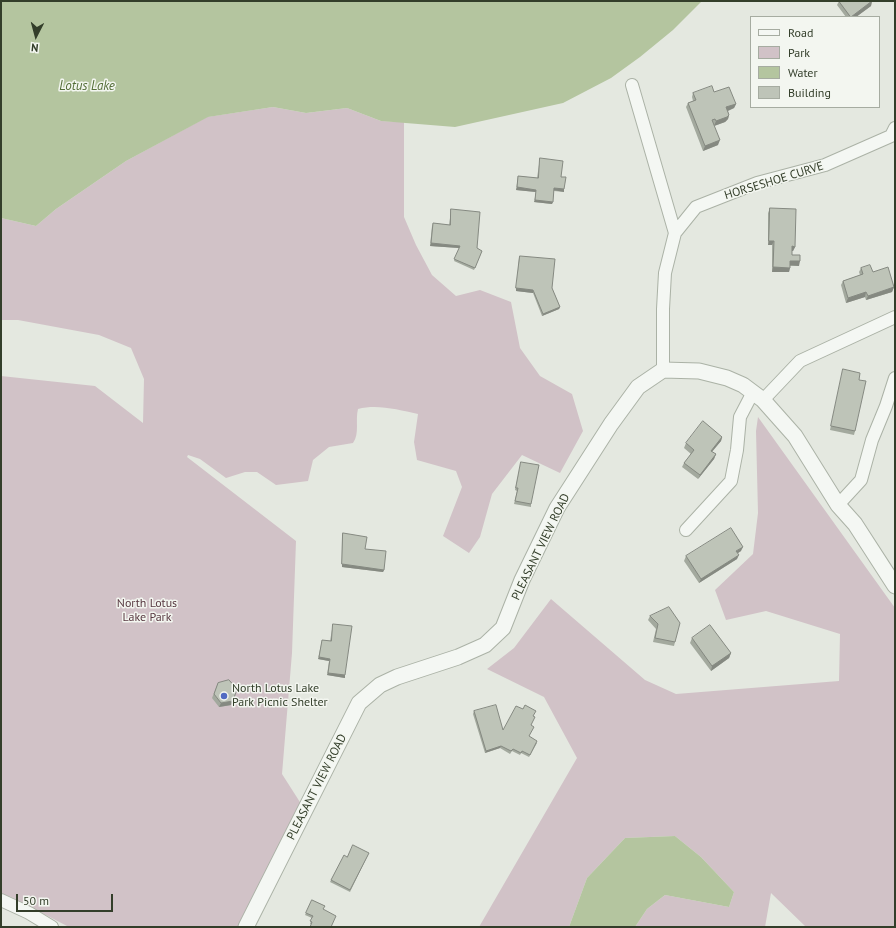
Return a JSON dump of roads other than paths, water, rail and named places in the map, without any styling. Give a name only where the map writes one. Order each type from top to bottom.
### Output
[{"type":"street","points":[[632,85],[675,233]]},
{"type":"street","name":"HORSESHOE CURVE","points":[[663,370],[662,309],[665,272],[675,233],[696,206],[757,183],[825,165],[891,136],[895,128]]},
{"type":"street","points":[[686,530],[731,482],[737,450],[740,417],[758,396],[800,361],[895,317]]},
{"type":"street","points":[[663,370],[699,371],[727,378],[742,385],[758,396],[795,436],[838,505],[855,524],[895,586]]},
{"type":"street","name":"PLEASANT VIEW ROAD","points":[[246,927],[360,703],[380,684],[458,657],[485,645],[503,628],[522,580],[557,508],[610,424],[638,387],[663,370]]},
{"type":"street","points":[[838,505],[861,480],[872,440],[886,406],[895,378]]},
{"type":"street","points":[[1,900],[30,913],[52,927]]},
{"type":"water","name":"Lotus Lake","points":[[1,1],[702,1],[673,30],[640,57],[611,78],[563,103],[455,127],[381,121],[347,108],[306,113],[273,107],[208,117],[126,161],[56,209],[36,226],[1,218]]},
{"type":"water","points":[[675,836],[701,857],[734,892],[729,907],[665,895],[647,909],[635,927],[569,927],[587,878],[625,838]]},
{"type":"place","name":"North Lotus Lake Park Picnic Shelter","points":[[224,696]]},
{"type":"park label","name":"North Lotus Lake Park","points":[[147,611]]}]
